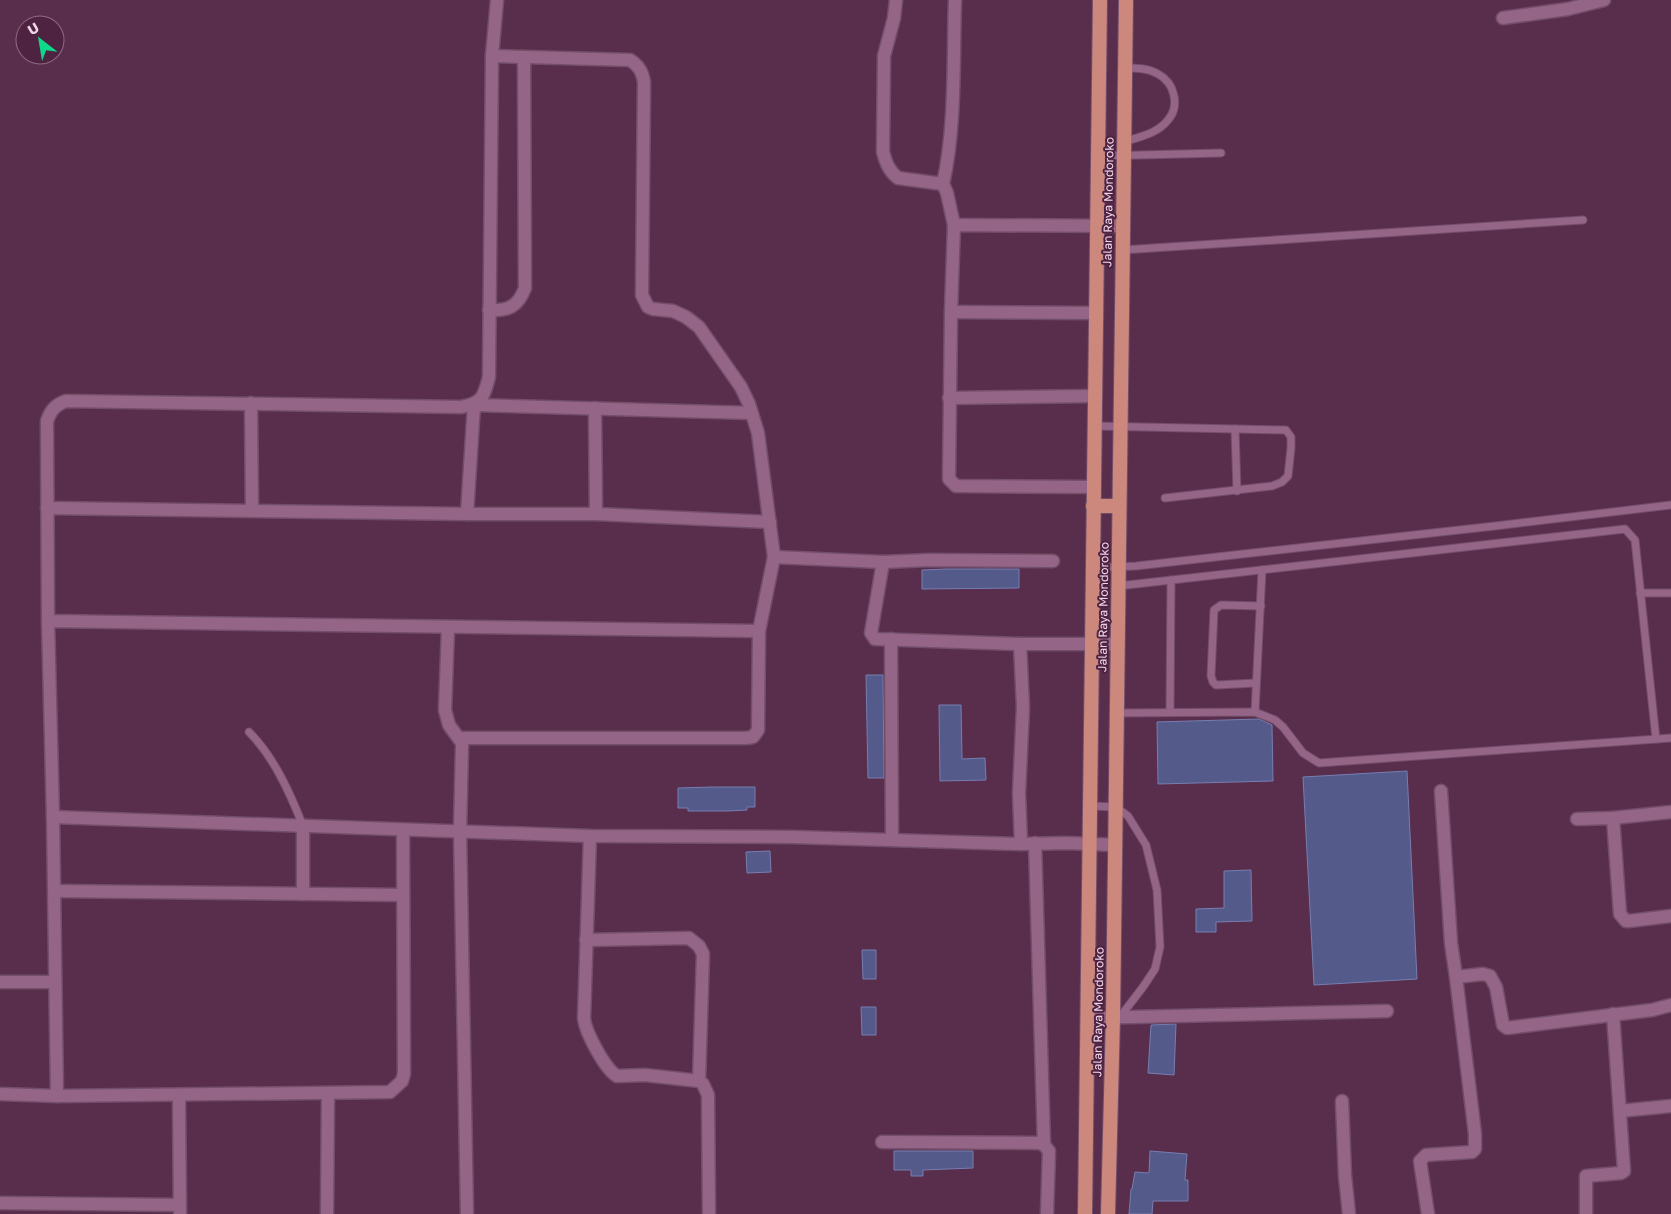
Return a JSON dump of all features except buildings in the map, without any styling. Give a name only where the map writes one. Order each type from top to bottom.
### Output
[{"type":"highway","name":"Jalan Raya Mondoroko","points":[[1084,1214],[1100,0]]},
{"type":"highway","name":"Jalan Raya Mondoroko","points":[[1108,1214],[1117,1017],[1116,713],[1126,0]]},
{"type":"highway","points":[[1093,506],[1119,506]]},
{"type":"street","points":[[467,514],[474,405],[484,395],[489,377],[492,56],[498,0]]},
{"type":"street","points":[[896,0],[894,18],[884,56],[883,152],[890,170],[898,178],[943,184]]},
{"type":"street","points":[[955,0],[951,122],[948,162],[943,184],[947,193],[954,225],[950,312],[949,479],[956,486],[1093,487]]},
{"type":"street","points":[[1503,18],[1567,4],[1604,0]]},
{"type":"street","points":[[458,738],[753,737],[758,730],[759,631],[774,557],[758,434],[741,387],[699,328],[686,316],[673,311],[648,307],[642,295],[644,82],[643,74],[638,65],[630,60],[492,56]]},
{"type":"street","points":[[489,310],[504,311],[511,307],[522,296],[525,288],[524,58]]},
{"type":"street","points":[[954,225],[1122,226]]},
{"type":"street","points":[[950,312],[1096,313]]},
{"type":"street","points":[[949,398],[1095,396]]},
{"type":"street","points":[[57,1096],[54,817],[48,621],[47,421],[51,410],[57,404],[66,401],[461,407],[474,405],[751,413]]},
{"type":"street","points":[[251,404],[252,510]]},
{"type":"street","points":[[596,408],[596,514]]},
{"type":"street","points":[[48,508],[596,514],[770,522]]},
{"type":"street","points":[[774,557],[883,562],[929,560],[1053,561]]},
{"type":"street","points":[[883,562],[871,633],[875,639],[1020,644],[1117,644]]},
{"type":"street","points":[[48,621],[759,631]]},
{"type":"street","points":[[448,628],[445,710],[449,725],[462,746],[460,832],[467,1214]]},
{"type":"street","points":[[891,639],[892,840]]},
{"type":"street","points":[[1020,644],[1023,707],[1020,793],[1021,844]]},
{"type":"street","points":[[1428,1214],[1420,1161],[1422,1158],[1426,1155],[1472,1152],[1475,1149],[1475,1134],[1451,943],[1440,791]]},
{"type":"street","points":[[1577,819],[1613,818],[1671,812]]},
{"type":"street","points":[[54,817],[590,836],[793,837],[1021,844],[1067,842],[1115,846]]},
{"type":"street","points":[[1613,818],[1620,914],[1626,921],[1671,916]]},
{"type":"street","points":[[303,826],[303,894]]},
{"type":"street","points":[[0,1094],[57,1096],[390,1092],[402,1081],[404,1074],[403,830]]},
{"type":"street","points":[[590,836],[584,1019],[586,1028],[610,1070],[617,1076],[645,1075],[698,1080],[703,1084],[708,1095],[709,1214]]},
{"type":"street","points":[[1035,843],[1044,1145]]},
{"type":"street","points":[[54,891],[403,895]]},
{"type":"street","points":[[586,940],[689,938],[699,946],[703,954],[698,1080]]},
{"type":"street","points":[[1456,977],[1483,974],[1490,976],[1496,987],[1503,1025],[1507,1028],[1652,1010],[1671,1005]]},
{"type":"street","points":[[0,982],[55,982]]},
{"type":"street","points":[[1088,1018],[1387,1011]]},
{"type":"street","points":[[1586,1214],[1586,1176],[1621,1173],[1624,1171],[1613,1014]]},
{"type":"street","points":[[327,1214],[328,1093]]},
{"type":"street","points":[[0,1204],[180,1209],[179,1095]]},
{"type":"street","points":[[1342,1101],[1345,1176],[1349,1214]]},
{"type":"street","points":[[1620,1111],[1671,1106]]},
{"type":"street","points":[[882,1142],[1040,1143],[1049,1151],[1047,1214]]},
{"type":"lane","points":[[1099,156],[1123,148],[1154,132],[1168,120],[1174,107],[1175,95],[1167,80],[1158,73],[1143,68],[1124,68]]},
{"type":"lane","points":[[1123,148],[1221,153]]},
{"type":"lane","points":[[1122,250],[1583,220]]},
{"type":"lane","points":[[1094,426],[1286,430],[1291,437],[1288,476],[1282,482],[1272,486],[1165,498]]},
{"type":"lane","points":[[1235,429],[1237,490]]},
{"type":"lane","points":[[1093,568],[1118,567],[1485,528],[1671,505]]},
{"type":"lane","points":[[1118,586],[1625,530],[1635,540],[1656,739]]},
{"type":"lane","points":[[1255,712],[1262,570]]},
{"type":"lane","points":[[1170,712],[1171,580]]},
{"type":"lane","points":[[1640,593],[1671,593]]},
{"type":"lane","points":[[1256,683],[1216,685],[1212,682],[1214,610],[1221,605],[1261,606]]},
{"type":"lane","points":[[1116,713],[1255,712],[1275,720],[1283,727],[1303,753],[1318,763],[1671,738]]},
{"type":"lane","points":[[249,732],[261,744],[274,766],[303,826]]},
{"type":"lane","points":[[1090,806],[1116,807],[1128,816],[1146,845],[1157,890],[1160,947],[1154,969],[1144,988],[1117,1017]]}]
